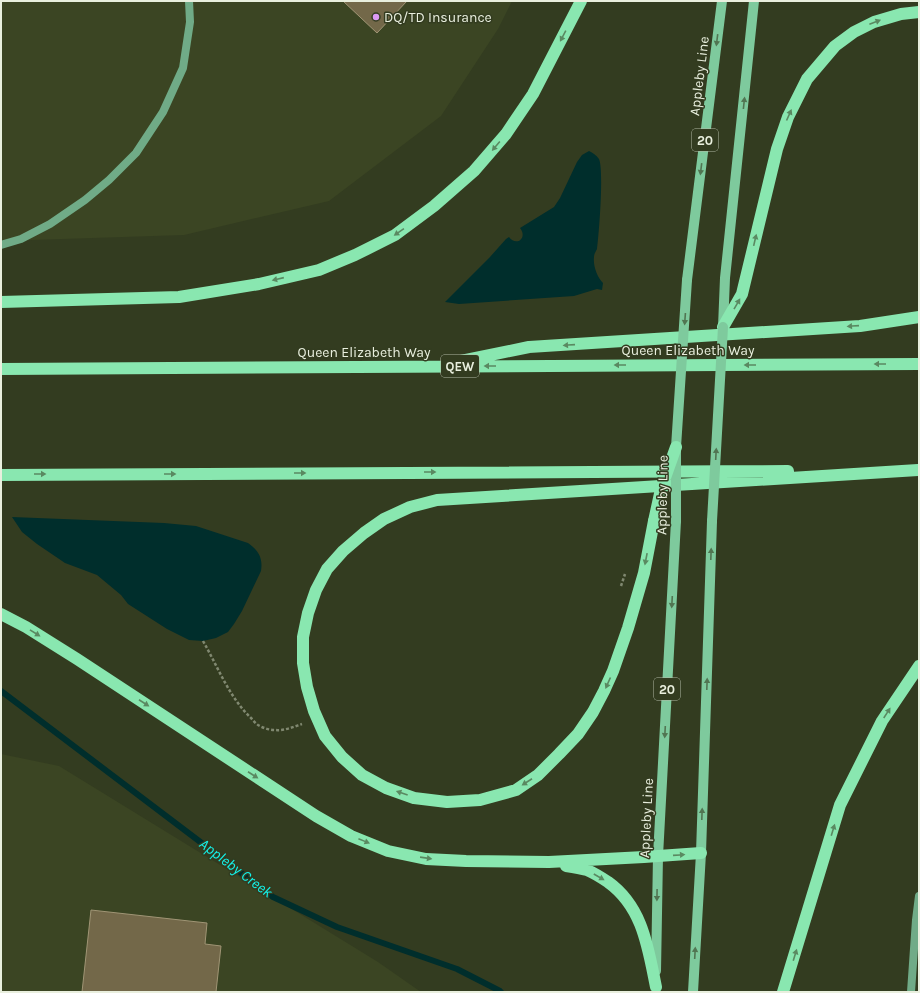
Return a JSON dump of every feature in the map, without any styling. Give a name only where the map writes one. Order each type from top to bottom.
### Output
[{"type":"highway","points":[[1,302],[179,296],[258,284],[319,270],[355,255],[395,235],[434,206],[474,171],[506,134],[533,94],[581,1]]},
{"type":"highway","points":[[723,327],[742,294],[777,149],[788,117],[807,79],[835,46],[854,32],[874,22],[901,14],[919,12]]},
{"type":"highway","points":[[434,366],[529,347],[860,326],[919,317]]},
{"type":"highway","name":"Queen Elizabeth Way","points":[[1,369],[919,364]]},
{"type":"highway","points":[[676,447],[661,489],[644,573],[628,628],[613,671],[593,712],[578,734],[538,775],[516,790],[480,800],[447,802],[414,798],[386,788],[362,775],[342,757],[325,736],[314,711],[306,687],[303,663],[303,636],[308,613],[316,590],[327,569],[358,537],[384,519],[410,507],[437,500],[918,470]]},
{"type":"highway","points":[[1,474],[918,470]]},
{"type":"highway","points":[[1,614],[26,627],[77,659],[309,811],[352,836],[388,851],[426,859],[549,862],[701,853]]},
{"type":"highway","points":[[783,992],[840,805],[882,721],[919,666]]},
{"type":"highway","points":[[549,862],[588,870],[615,887],[628,900],[638,918],[647,941],[655,989]]},
{"type":"main road","name":"Appleby Line","points":[[655,989],[658,856],[676,521],[676,447],[687,280],[722,1]]},
{"type":"main road","name":"20","points":[[693,992],[701,853],[712,521],[725,278],[754,1]]},
{"type":"street","points":[[1,245],[21,239],[50,224],[85,200],[109,180],[136,153],[164,112],[183,68],[190,22],[190,1]]},
{"type":"street","points":[[911,992],[919,896]]},
{"type":"path","points":[[203,641],[232,696],[258,725],[267,729],[276,730],[286,729],[318,720]]},
{"type":"shaded area","points":[[1,1],[512,1],[498,29],[441,116],[329,201],[184,235],[1,241]]},
{"type":"shaded area","points":[[1,754],[59,766],[378,962],[421,992],[1,992]]},
{"type":"water","points":[[589,151],[599,159],[600,165],[600,217],[594,264],[599,278],[603,283],[602,290],[597,289],[574,296],[459,304],[445,302],[506,239],[509,237],[515,241],[520,240],[523,235],[520,228],[554,207],[560,198],[577,162],[582,155]]},
{"type":"water","points":[[12,517],[164,523],[196,526],[248,543],[255,549],[261,559],[261,571],[242,611],[228,632],[216,638],[203,641],[189,640],[167,629],[128,604],[121,595],[97,575],[65,563],[37,544],[22,532]]},
{"type":"building","name":"DQ/TD Insurance","points":[[343,1],[407,1],[377,33]]},
{"type":"building","points":[[91,910],[207,923],[205,944],[221,946],[216,992],[82,992]]},
{"type":"waterway","name":"Appleby Creek","points":[[1,691],[273,897],[337,927],[457,969],[501,992]]},
{"type":"place","name":"DQ/TD Insurance","points":[[376,17]]}]
